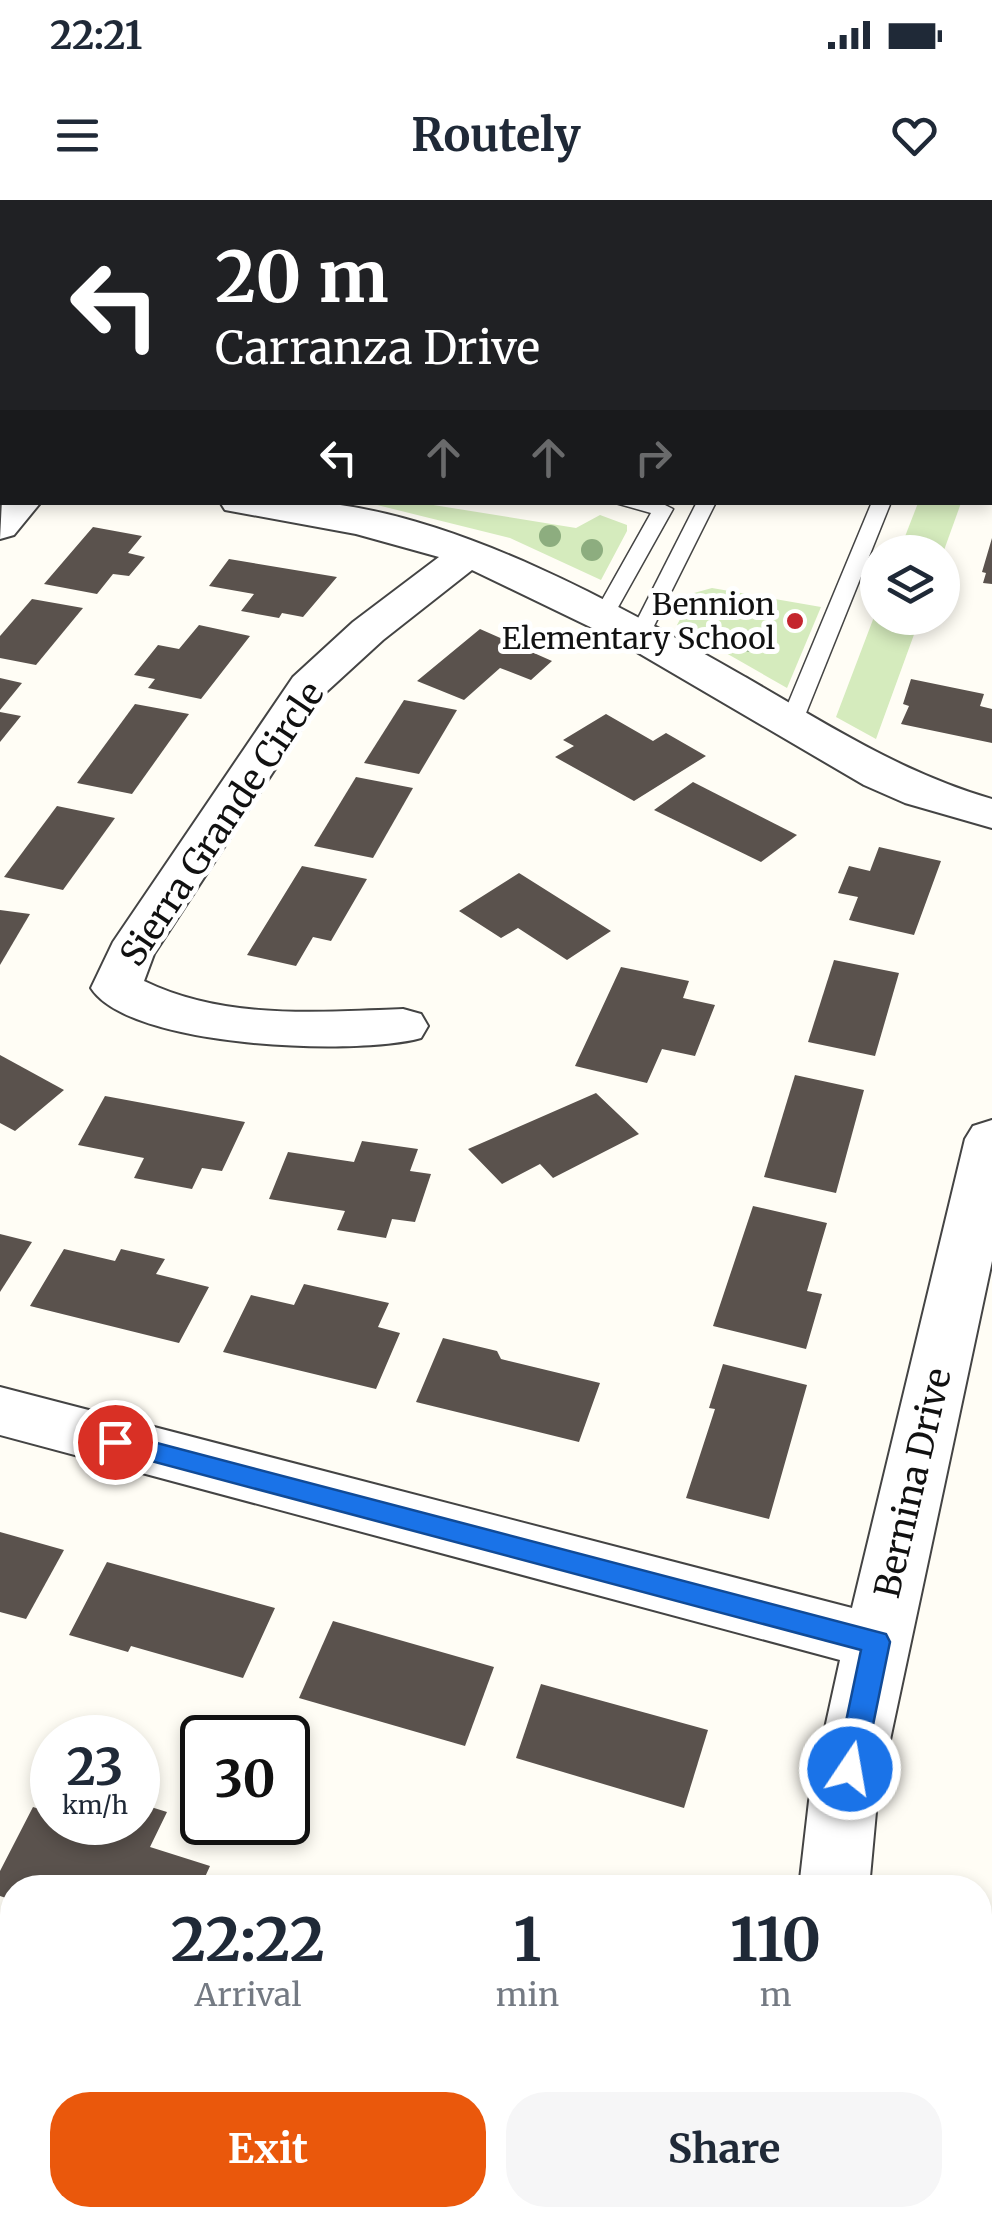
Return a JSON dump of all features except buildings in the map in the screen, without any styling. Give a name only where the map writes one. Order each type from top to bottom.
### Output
[{"type":"street","points":[[0,526],[19,505]]},
{"type":"street","points":[[288,506],[468,554],[620,628],[920,793],[992,814]]},
{"type":"street","name":"Sierra Grande Circle","points":[[403,1026],[285,1030],[150,1008],[116,988],[130,953],[308,686],[368,631],[468,554]]},
{"type":"street","name":"Bernina Drive","points":[[835,1875],[844,1801],[876,1642],[992,1139]]},
{"type":"street","points":[[0,1411],[876,1642]]},
{"type":"lane","points":[[620,628],[664,509],[639,505]]},
{"type":"lane","points":[[620,628],[705,505]]},
{"type":"lane","points":[[792,722],[881,505]]},
{"type":"green space","points":[[377,505],[433,505],[576,528],[600,515],[627,525],[601,580],[510,538]]},
{"type":"green space","points":[[917,505],[960,505],[949,535],[906,535]]},
{"type":"green space","points":[[712,588],[821,607],[787,688],[677,625],[694,593]]},
{"type":"green space","points":[[867,635],[914,635],[876,739],[836,717]]},
{"type":"place","name":"Bennion Elementary School","points":[[795,621]]},
{"type":"route","points":[[115,1442],[876,1642],[850,1769]]}]
